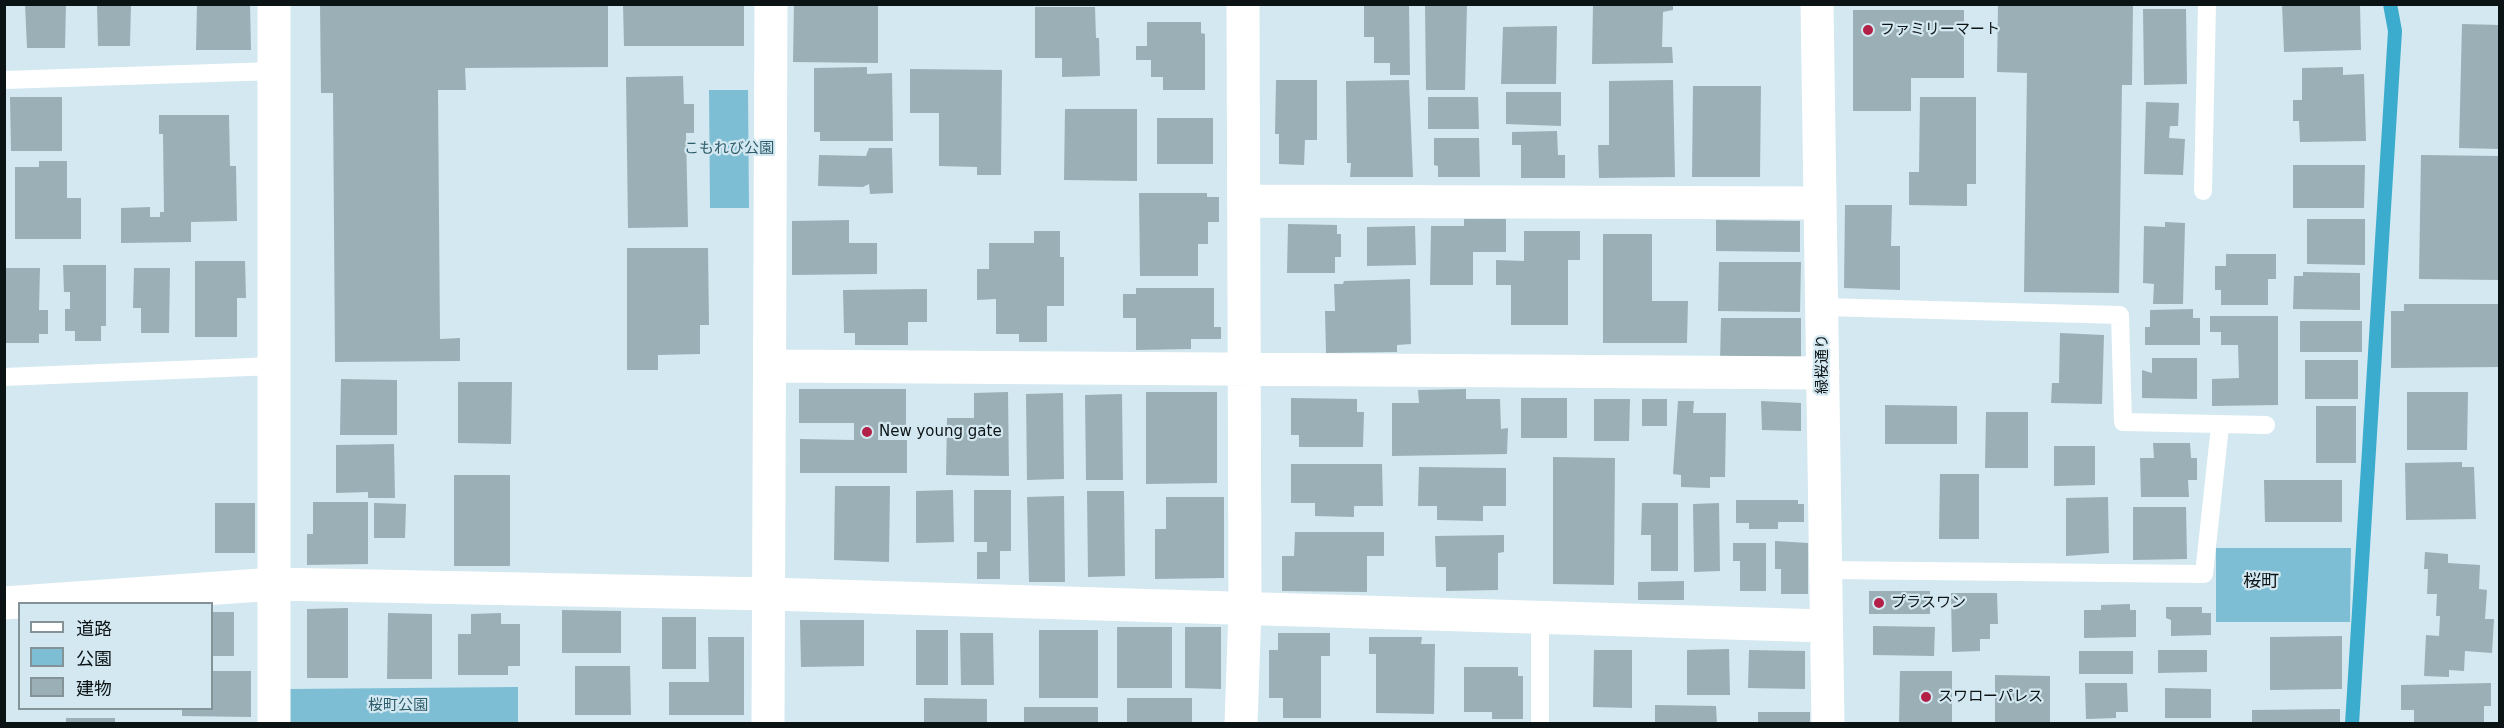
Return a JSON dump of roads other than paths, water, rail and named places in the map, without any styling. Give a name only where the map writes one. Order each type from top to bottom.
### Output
[{"type":"street","points":[[274,4],[274,723]]},
{"type":"street","points":[[768,723],[771,4]]},
{"type":"street","points":[[1241,723],[1245,609],[1243,4]]},
{"type":"street","name":"緑桜通り","points":[[1816,4],[1823,307],[1828,723]]},
{"type":"street","points":[[1244,201],[1819,203]]},
{"type":"street","points":[[771,366],[1243,367],[1823,373]]},
{"type":"street","points":[[18,602],[275,584],[769,594],[1826,626]]},
{"type":"lane","points":[[2203,191],[2207,4]]},
{"type":"lane","points":[[4,80],[274,71]]},
{"type":"lane","points":[[1823,307],[2120,315],[2123,422],[2220,426],[2266,425]]},
{"type":"lane","points":[[4,377],[274,366]]},
{"type":"lane","points":[[1827,570],[2204,574],[2220,426]]},
{"type":"lane","points":[[1540,619],[1540,723]]},
{"type":"waterway","points":[[2352,724],[2395,31],[2390,4]]},
{"type":"place","name":"ファミリーマート","points":[[1868,30]]},
{"type":"place","name":"New young gate","points":[[867,432]]},
{"type":"place","name":"プラスワン","points":[[1879,603]]},
{"type":"place","name":"スワローパレス","points":[[1926,697]]},
{"type":"district","name":"桜町","points":[[2261,582]]},
{"type":"park label","name":"こもれび公園","points":[[729,149]]},
{"type":"park label","name":"桜町公園","points":[[398,706]]}]
